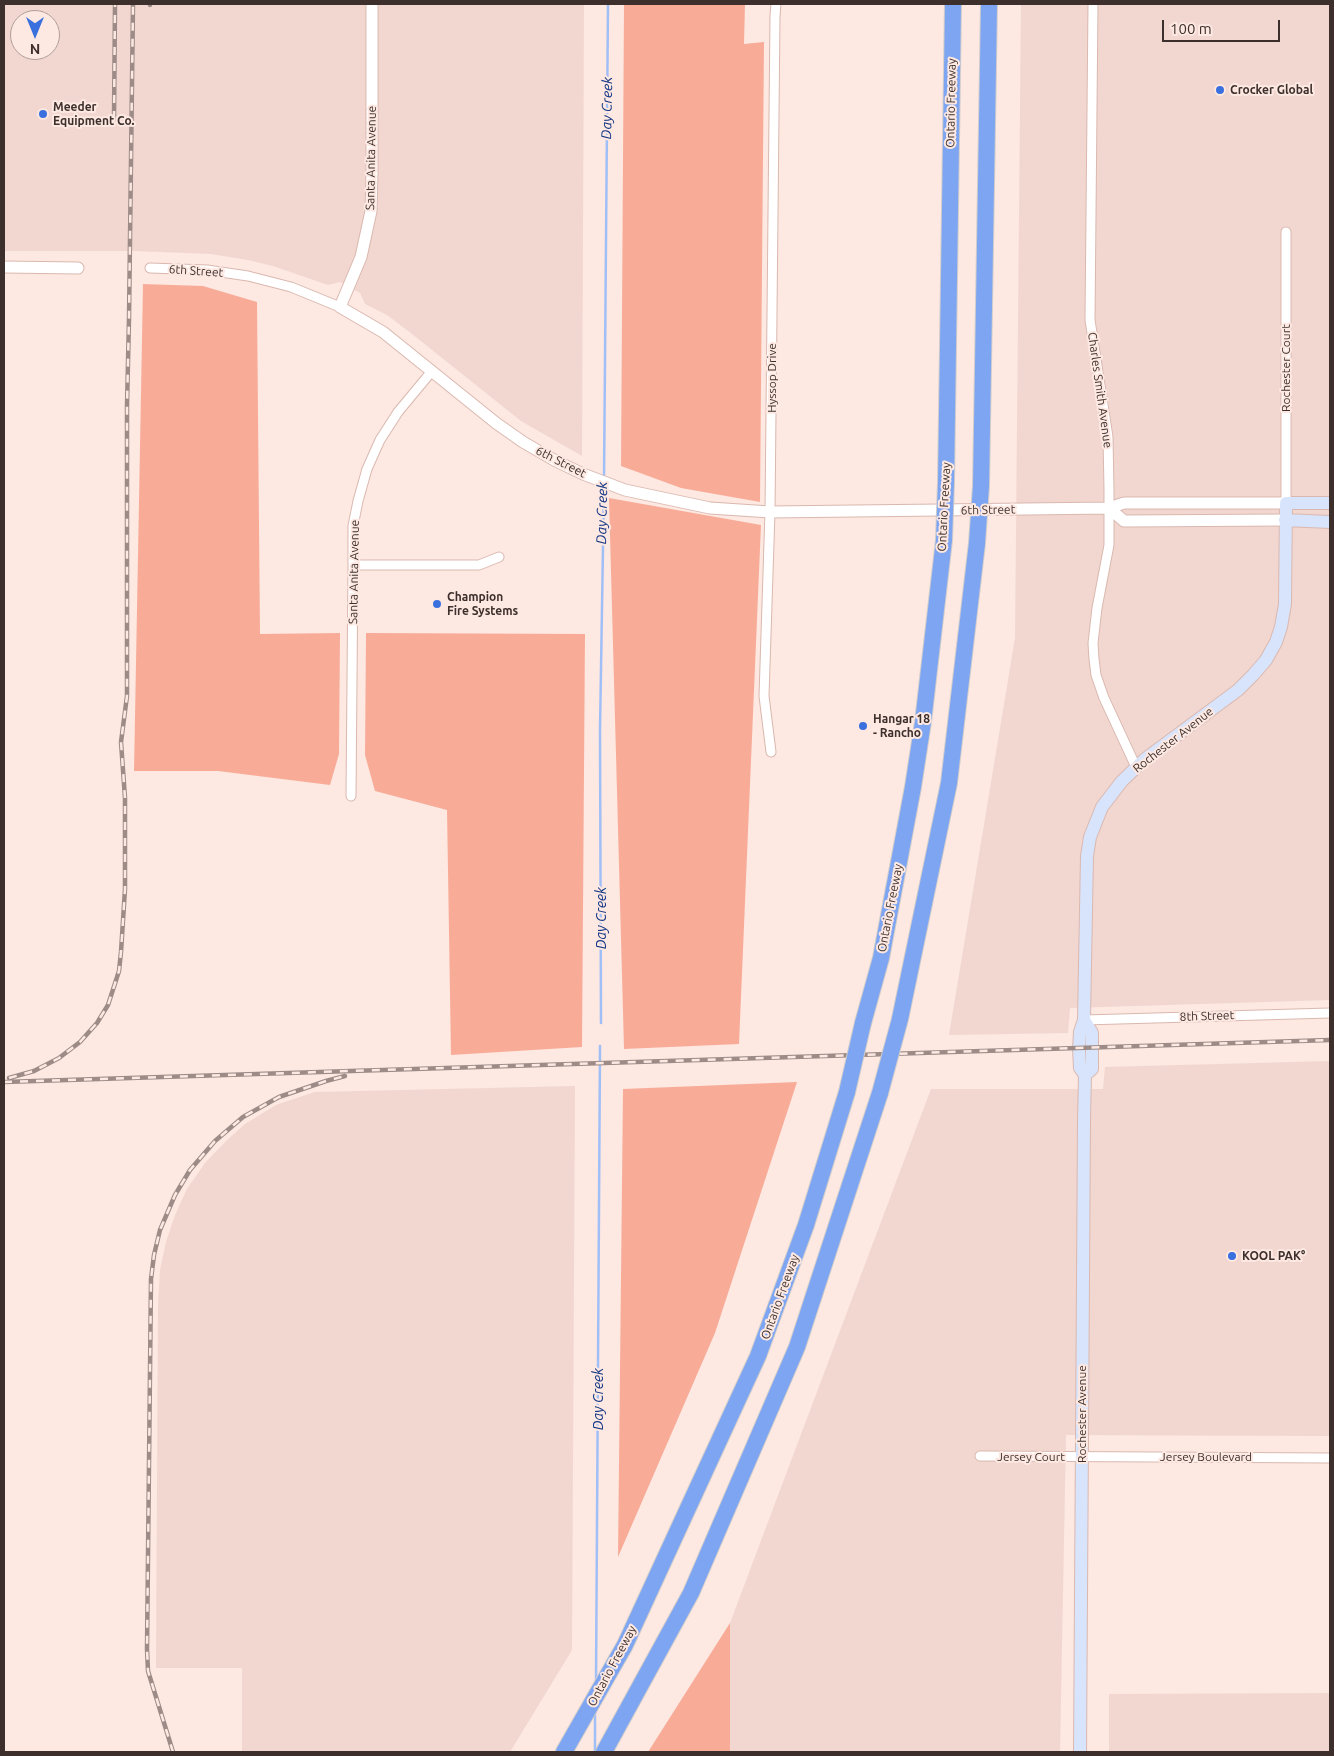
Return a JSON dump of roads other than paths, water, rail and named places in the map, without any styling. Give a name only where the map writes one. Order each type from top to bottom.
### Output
[{"type":"highway","name":"Ontario Freeway","points":[[567,1748],[625,1645],[758,1356],[806,1225],[847,1092],[863,1022],[881,958],[913,787],[923,722],[944,540],[953,4]]},
{"type":"highway","points":[[604,1752],[691,1593],[797,1347],[880,1093],[900,1019],[949,783],[977,544],[981,486],[990,4]]},
{"type":"main road","name":"6th Street","points":[[1286,503],[1330,503]]},
{"type":"main road","name":"Rochester Avenue","points":[[1080,1752],[1085,1076],[1080,1068],[1079,1048],[1080,1032],[1084,1020],[1087,856],[1090,837],[1102,808],[1122,780],[1196,720],[1238,690],[1266,660],[1276,642],[1285,604],[1286,503]]},
{"type":"main road","points":[[1285,520],[1330,522]]},
{"type":"street","name":"Santa Anita Avenue","points":[[340,307],[361,257],[371,211],[372,4]]},
{"type":"street","name":"Hyssop Drive","points":[[771,752],[764,696],[770,512],[776,4]]},
{"type":"street","name":"Charles Smith Avenue","points":[[1093,4],[1090,320],[1108,437],[1109,508],[1109,544],[1096,615],[1093,643],[1096,675],[1104,698],[1136,767]]},
{"type":"street","name":"Rochester Court","points":[[1286,232],[1286,503]]},
{"type":"street","points":[[4,267],[78,268]]},
{"type":"street","name":"6th Street","points":[[150,268],[207,270],[248,276],[291,287],[340,307],[383,332],[496,423],[554,460],[583,474],[625,490],[710,508],[770,512],[1109,508],[1124,503],[1286,503]]},
{"type":"street","name":"Santa Anita Avenue","points":[[351,796],[352,565],[355,516],[367,469],[380,440],[389,424],[432,371]]},
{"type":"street","points":[[1109,508],[1124,521],[1285,520]]},
{"type":"street","points":[[352,565],[479,565],[499,557]]},
{"type":"street","name":"8th Street","points":[[1084,1020],[1330,1013]]},
{"type":"street","name":"Jersey Court","points":[[980,1456],[1082,1457]]},
{"type":"street","name":"Jersey Boulevard","points":[[1082,1457],[1330,1458]]},
{"type":"waterway","name":"Day Creek","points":[[604,479],[608,4]]},
{"type":"waterway","name":"Day Creek","points":[[601,1023],[600,730],[604,485]]},
{"type":"waterway","name":"Day Creek","points":[[596,1683],[600,1046]]},
{"type":"waterway","name":"Day Creek","points":[[595,1711],[595,1752]]},
{"type":"railway","points":[[114,119],[115,4]]},
{"type":"railway","points":[[9,1078],[34,1071],[59,1058],[80,1042],[97,1023],[108,1005],[119,971],[125,889],[125,798],[121,742],[127,696],[127,406],[133,4]]},
{"type":"railway","points":[[4,1082],[1330,1040]]},
{"type":"railway","points":[[173,1752],[148,1671],[147,1649],[151,1279],[160,1230],[175,1195],[190,1170],[215,1141],[243,1117],[279,1097],[345,1076]]},
{"type":"place","name":"Crocker Global","points":[[1220,90]]},
{"type":"place","name":"Meeder Equipment Co.","points":[[43,114]]},
{"type":"place","name":"Champion Fire Systems","points":[[437,604]]},
{"type":"place","name":"Hangar 18 - Rancho","points":[[863,726]]},
{"type":"place","name":"KOOL PAK°","points":[[1232,1256]]}]
